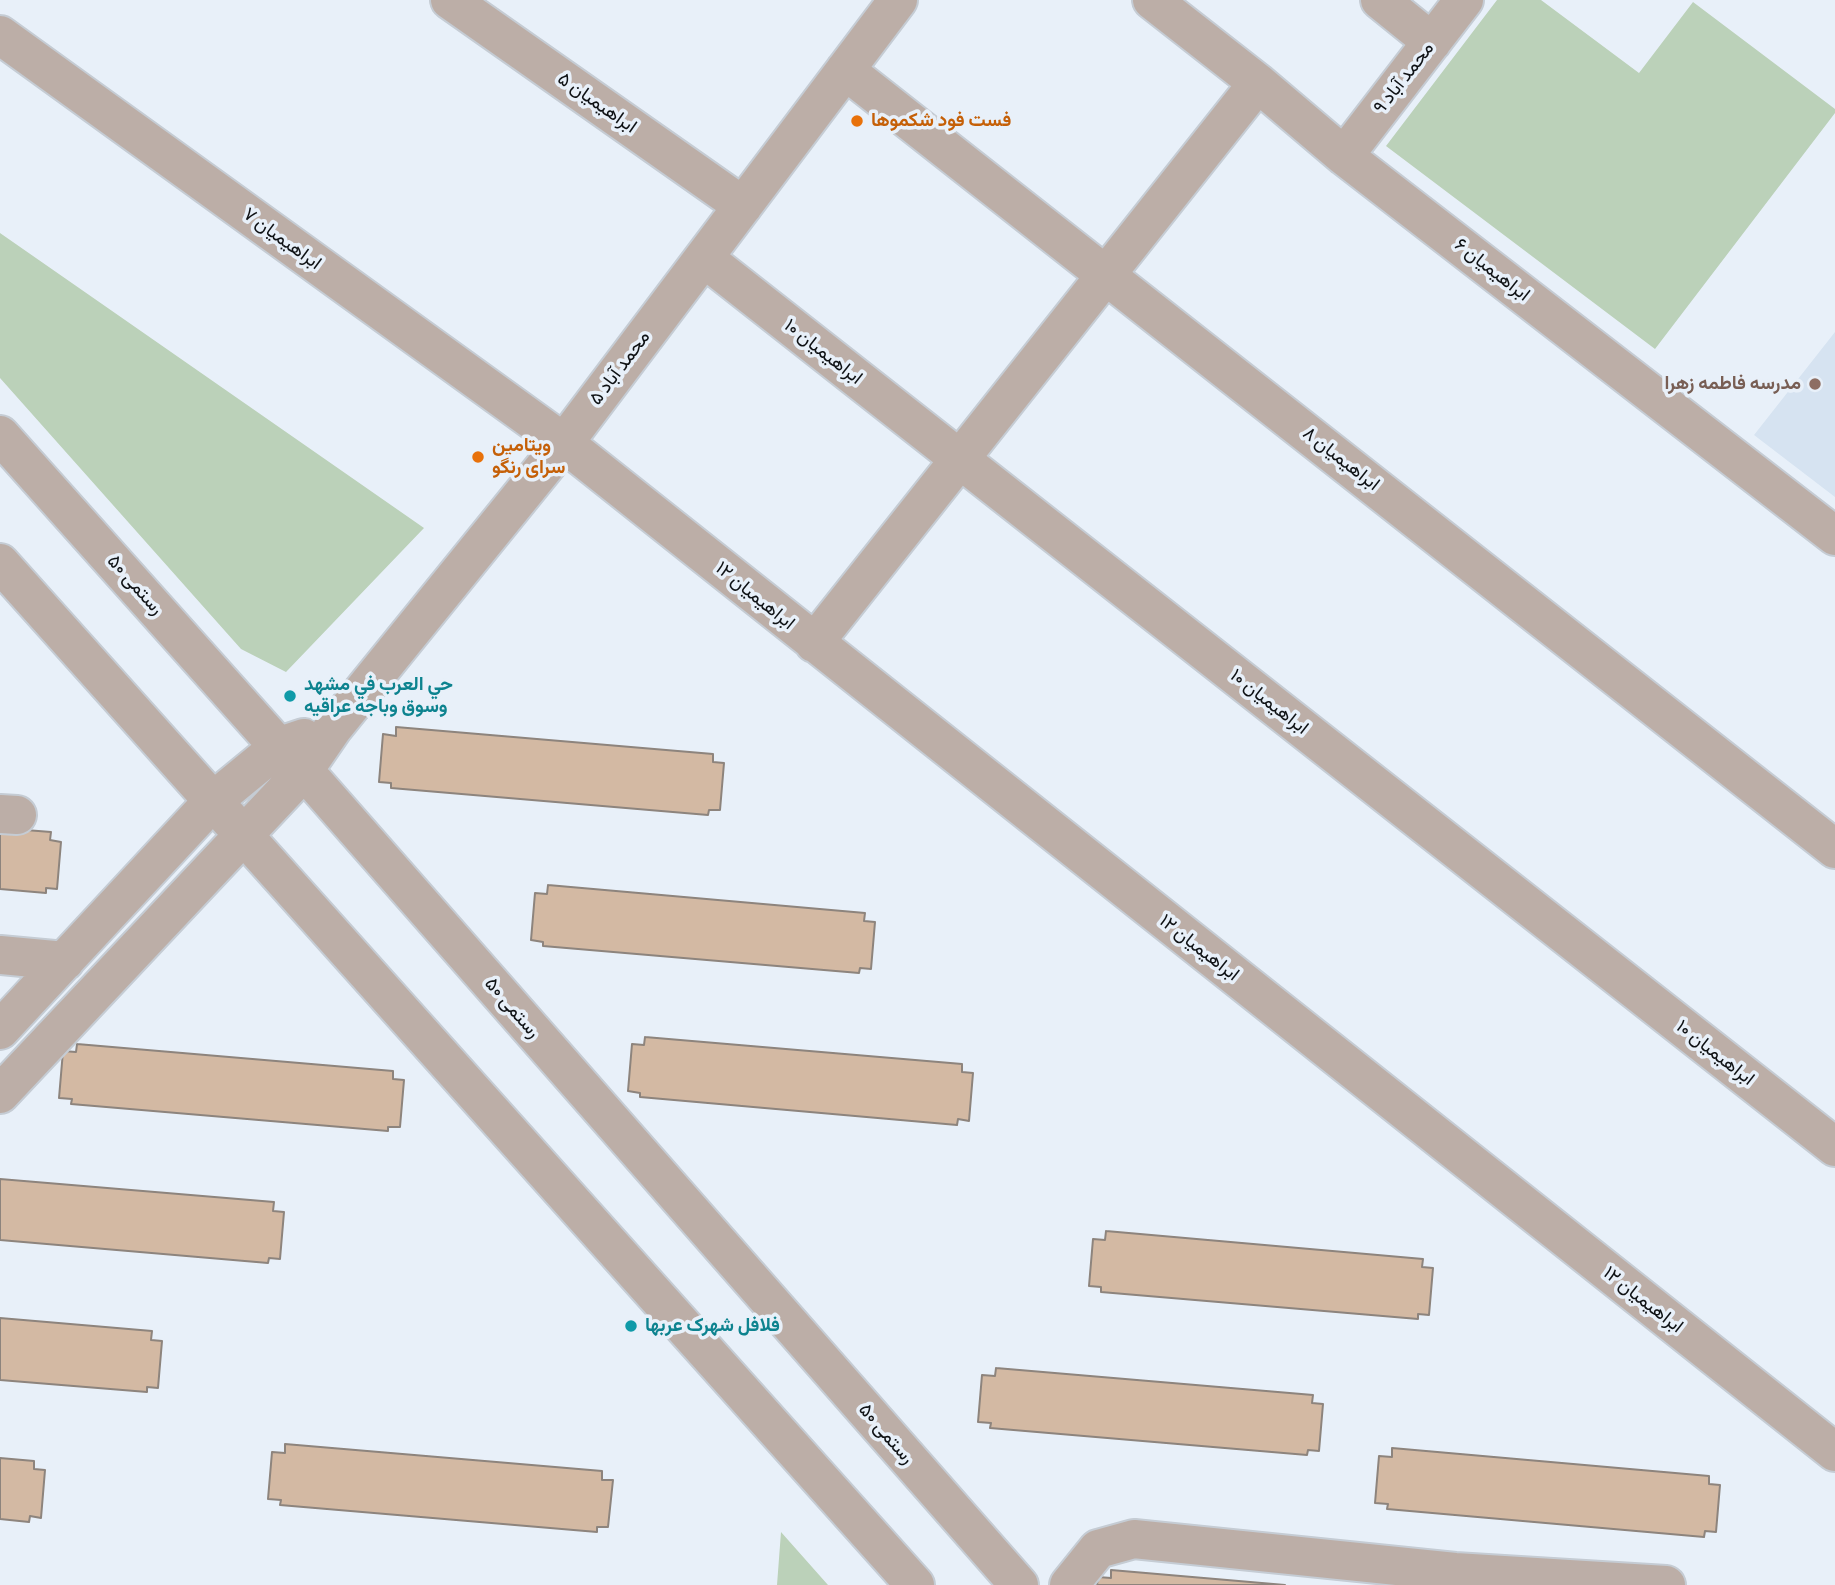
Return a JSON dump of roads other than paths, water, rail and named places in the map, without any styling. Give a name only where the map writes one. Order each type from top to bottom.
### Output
[{"type":"street","name":"ابراهیمیان ۵","points":[[450,0],[743,206]]},
{"type":"street","name":"ابراهیمیان ۶","points":[[1152,0],[1258,83],[1344,156],[1835,536]]},
{"type":"street","points":[[1380,0],[1432,42]]},
{"type":"street","name":"محمد آباد ۹","points":[[1344,156],[1464,0]]},
{"type":"street","name":"محمد آباد ۵","points":[[291,760],[333,729],[564,443],[845,70],[882,5]]},
{"type":"street","name":"ابراهیمیان ۷","points":[[0,35],[564,443]]},
{"type":"street","name":"ابراهیمیان ۸","points":[[845,70],[1835,849]]},
{"type":"street","points":[[814,643],[1258,83]]},
{"type":"street","name":"ابراهیمیان ۱۰","points":[[704,258],[1835,1147]]},
{"type":"street","name":"رستمی ۵۰","points":[[0,435],[314,783],[1019,1585]]},
{"type":"street","name":"ابراهیمیان ۱۲","points":[[564,443],[1835,1452]]},
{"type":"street","points":[[0,563],[915,1585]]},
{"type":"street","points":[[0,1030],[213,801],[291,760]]},
{"type":"street","points":[[0,1094],[243,834],[291,760]]},
{"type":"street","points":[[0,955],[65,961]]},
{"type":"street","points":[[1069,1585],[1098,1549],[1134,1539],[1455,1572],[1666,1585]]},
{"type":"place","name":"فست فود شکموها","points":[[857,121]]},
{"type":"place","name":"مدرسه فاطمه زهرا","points":[[1815,384]]},
{"type":"place","name":"ویتامین سرای رنگو","points":[[478,457]]},
{"type":"place","name":"حي العرب في مشهد وسوق وباجه عراقيه","points":[[290,696]]},
{"type":"place","name":"فلافل شهرک عربها","points":[[631,1326]]}]
